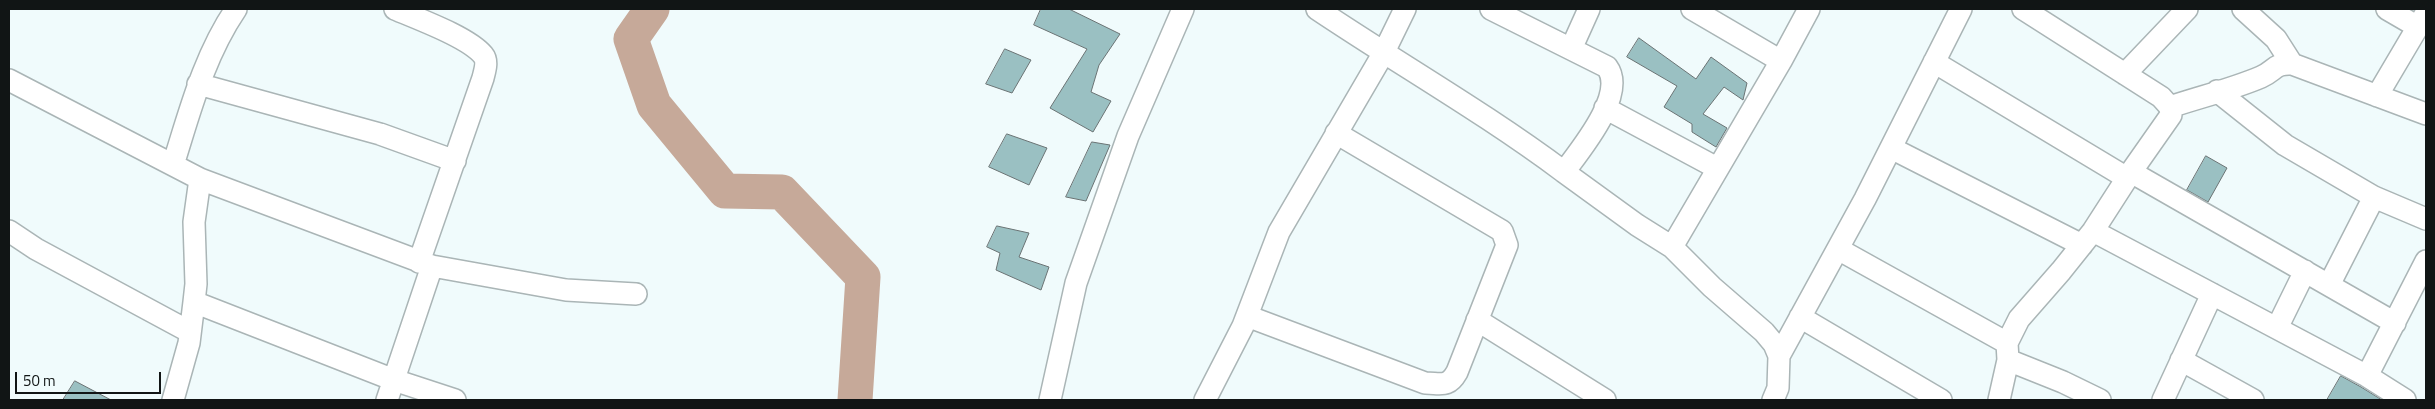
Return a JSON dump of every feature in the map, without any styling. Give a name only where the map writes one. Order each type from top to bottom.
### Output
[{"type":"street","points":[[173,165],[198,84],[222,31],[236,9]]},
{"type":"street","points":[[387,400],[455,161],[484,78],[486,64],[484,56],[454,36],[395,9]]},
{"type":"street","points":[[1050,400],[1079,274],[1128,136],[1183,9]]},
{"type":"street","points":[[1317,9],[1383,54],[1514,134],[1637,225],[1672,247],[1712,287],[1764,332],[1774,344],[1779,356],[1778,388],[1773,400]]},
{"type":"street","points":[[1205,400],[1247,316],[1279,232],[1383,54],[1405,9]]},
{"type":"street","points":[[1491,9],[1607,67],[1613,74],[1614,83],[1594,131],[1564,172]]},
{"type":"street","points":[[1571,49],[1589,9]]},
{"type":"street","points":[[1692,9],[1781,61]]},
{"type":"street","points":[[1672,247],[1781,61],[1809,9]]},
{"type":"street","points":[[1779,356],[1891,148],[1961,9]]},
{"type":"street","points":[[1999,400],[2008,352],[2019,319],[2087,238],[2171,116],[2170,107],[2161,96],[2023,9]]},
{"type":"street","points":[[2243,9],[2276,39],[2292,64]]},
{"type":"street","points":[[2377,96],[2422,20],[2387,9]]},
{"type":"street","points":[[2125,74],[2179,11]]},
{"type":"street","points":[[1934,62],[2129,175],[2305,271],[2394,323]]},
{"type":"street","points":[[2170,107],[2263,77],[2276,66],[2292,64],[2426,114]]},
{"type":"street","points":[[9,80],[200,179],[426,264],[566,290],[636,294]]},
{"type":"street","points":[[198,84],[380,134],[455,161]]},
{"type":"street","points":[[2217,91],[2285,145],[2374,198],[2426,219]]},
{"type":"street","points":[[1605,108],[1717,168]]},
{"type":"street","points":[[1247,316],[1425,383],[1448,384],[1457,372],[1507,246],[1502,231],[1336,133]]},
{"type":"street","points":[[1891,148],[2212,294],[2367,376],[2405,400]]},
{"type":"street","points":[[174,400],[190,332],[194,302],[196,284],[194,222],[200,179]]},
{"type":"street","points":[[2329,285],[2374,198]]},
{"type":"street","points":[[9,231],[36,249],[190,332]]},
{"type":"street","points":[[1838,249],[2008,352],[2100,400]]},
{"type":"street","points":[[2367,376],[2426,261]]},
{"type":"street","points":[[2277,328],[2305,271]]},
{"type":"street","points":[[2162,400],[2212,294]]},
{"type":"street","points":[[194,302],[394,380],[455,400]]},
{"type":"street","points":[[1800,317],[1941,400]]},
{"type":"street","points":[[1477,320],[1605,400]]},
{"type":"street","points":[[2181,360],[2252,400]]},
{"type":"building","points":[[1041,9],[1069,9],[1120,34],[1099,65],[1091,92],[1111,101],[1093,132],[1050,108],[1087,49],[1034,25]]},
{"type":"building","points":[[1639,38],[1696,79],[1711,57],[1747,83],[1743,100],[1724,87],[1703,114],[1727,128],[1716,147],[1692,132],[1692,124],[1664,107],[1677,86],[1627,57]]},
{"type":"building","points":[[1005,49],[1031,60],[1012,93],[986,84]]},
{"type":"building","points":[[1007,134],[1047,148],[1029,185],[989,167]]},
{"type":"building","points":[[1092,142],[1110,145],[1086,201],[1066,197]]},
{"type":"building","points":[[2206,156],[2227,168],[2208,202],[2187,190]]},
{"type":"building","points":[[997,226],[1029,233],[1019,257],[1049,267],[1041,290],[996,270],[1000,253],[987,247]]},
{"type":"building","points":[[2341,376],[2361,387],[2382,400],[2327,400]]},
{"type":"building","points":[[75,381],[111,400],[63,400]]},
{"type":"waterway","points":[[652,9],[631,39],[654,105],[725,191],[782,192],[863,277],[855,400]]}]
